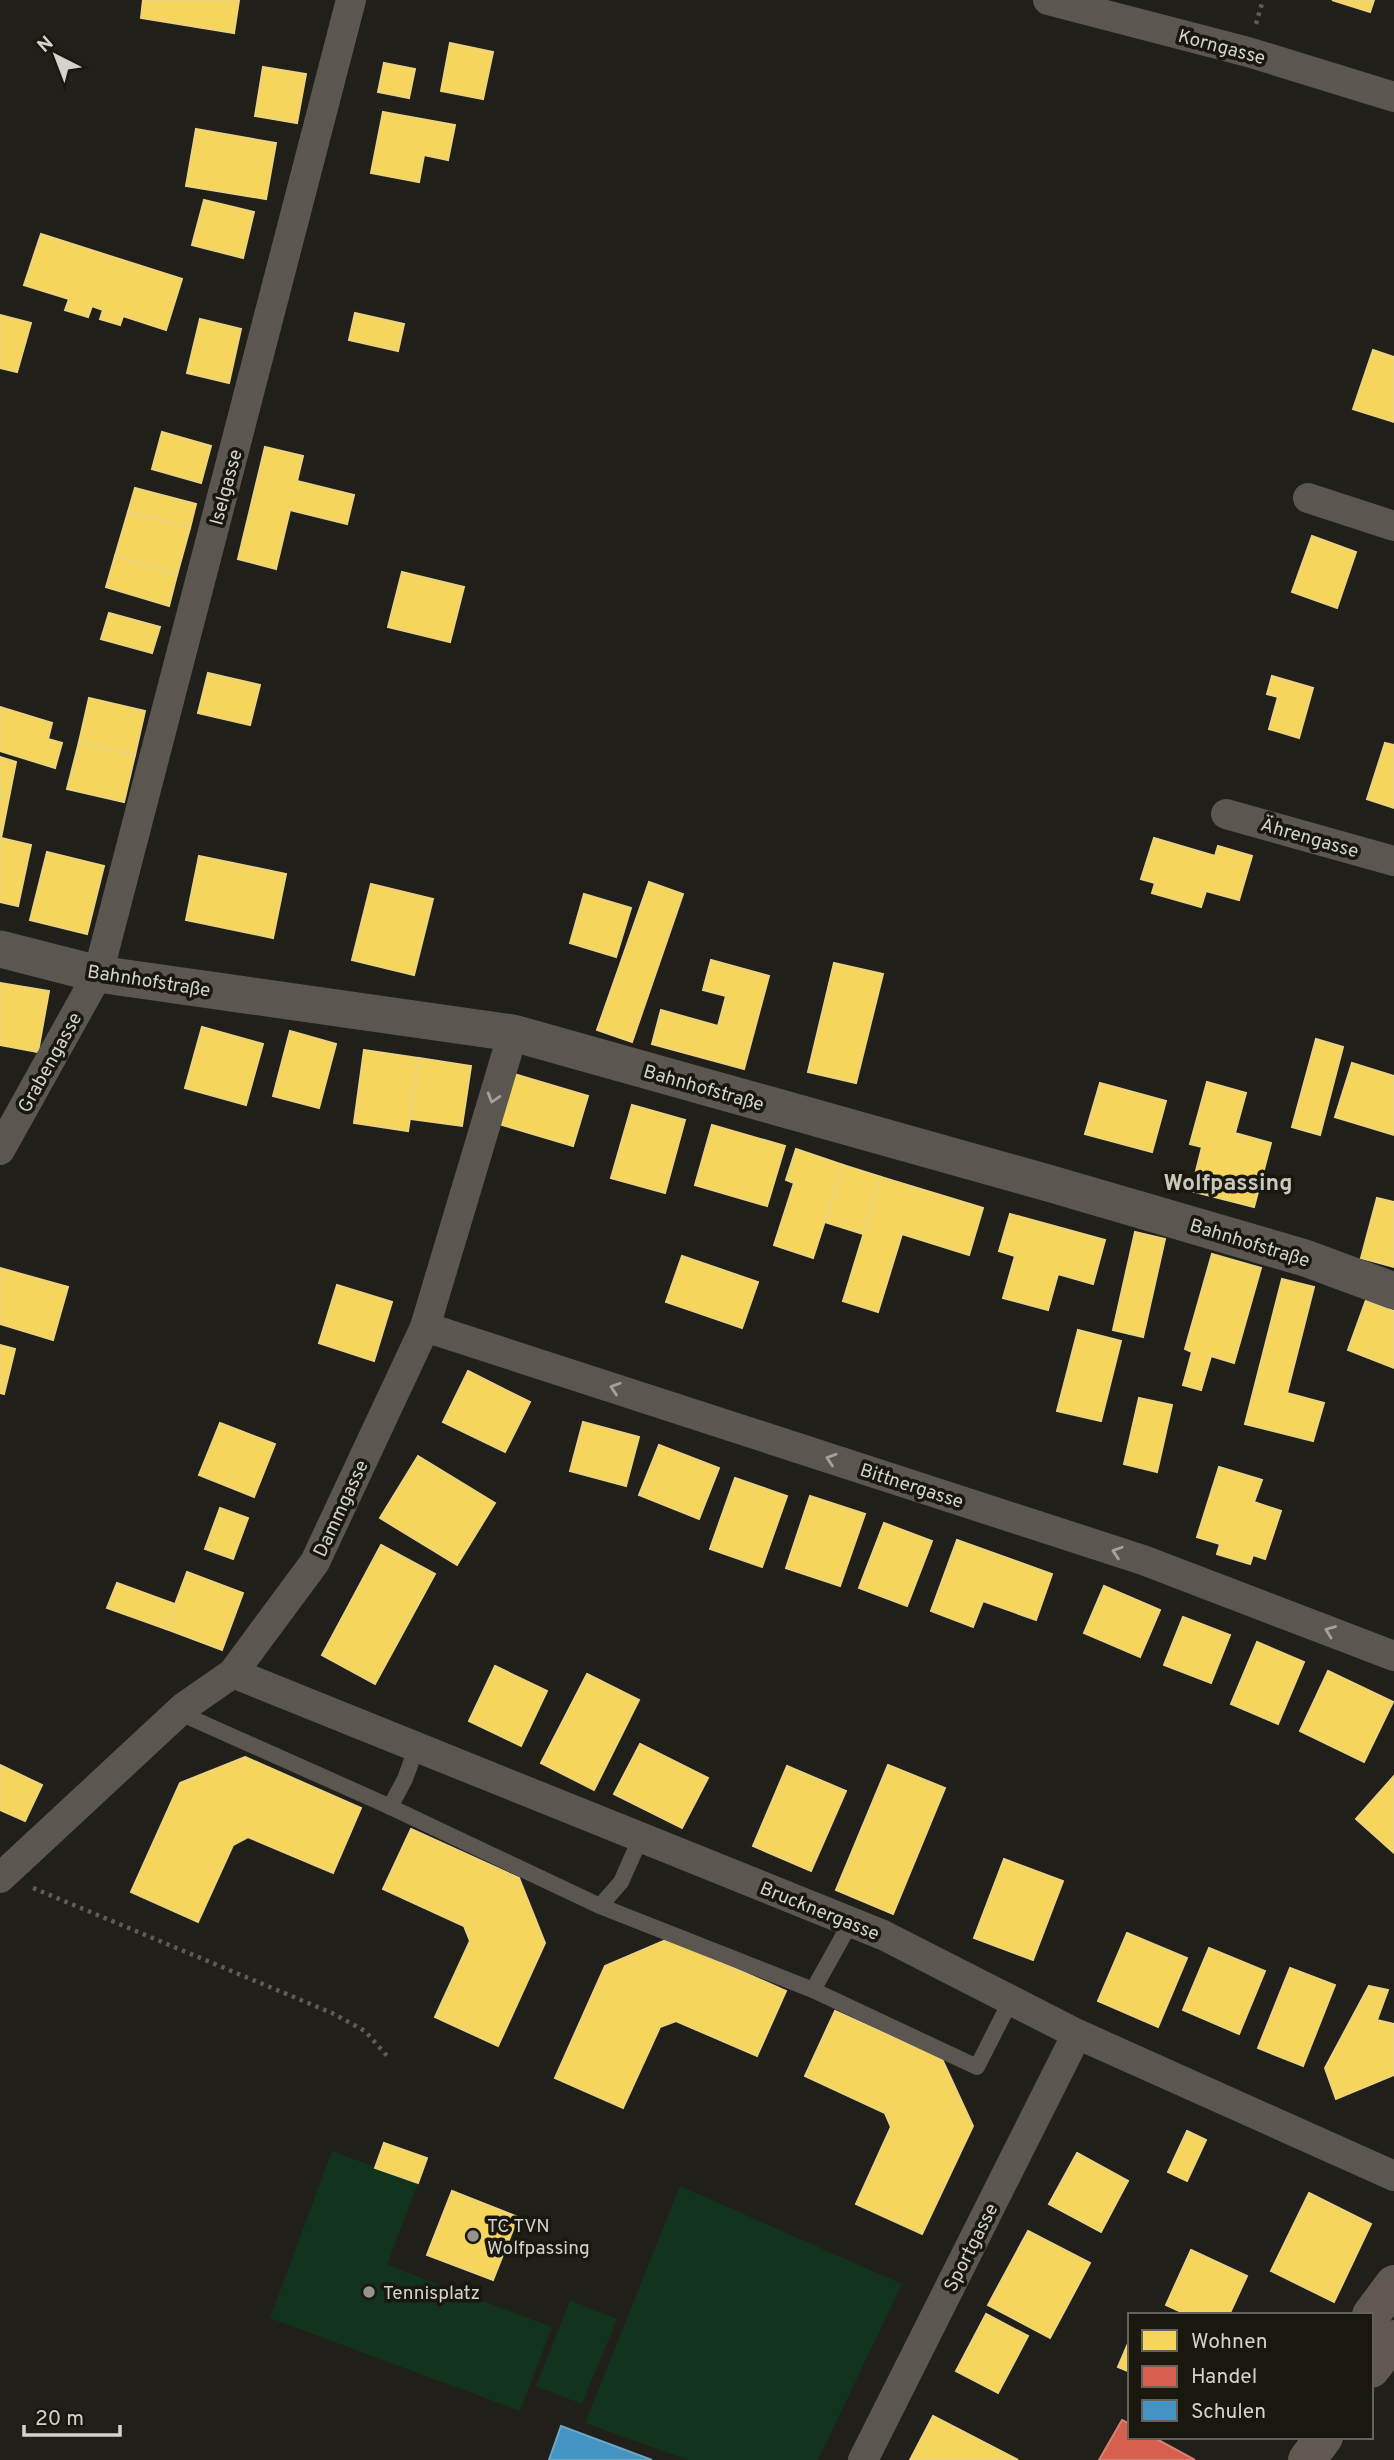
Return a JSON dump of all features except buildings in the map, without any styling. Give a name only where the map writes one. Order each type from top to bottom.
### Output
[{"type":"main road","points":[[1372,2313],[1394,2284]]},
{"type":"main road","points":[[1373,2365],[1394,2339]]},
{"type":"main road","points":[[1300,2460],[1307,2439]]},
{"type":"main road","points":[[1307,2460],[1323,2439]]},
{"type":"street","name":"Iselgasse","points":[[98,974],[351,0]]},
{"type":"street","name":"Korngasse","points":[[1048,0],[1248,51],[1394,97]]},
{"type":"street","points":[[1308,498],[1394,526]]},
{"type":"street","name":"Ährengasse","points":[[1226,814],[1394,861]]},
{"type":"street","name":"Bahnhofstraße","points":[[0,949],[98,974],[513,1033],[1279,1250],[1394,1291]]},
{"type":"street","name":"Grabengasse","points":[[0,1150],[98,974]]},
{"type":"street","name":"Dammgasse","points":[[1,1876],[184,1707],[233,1673],[315,1562],[425,1327],[513,1033]]},
{"type":"street","name":"Bittnergasse","points":[[425,1327],[1143,1560],[1394,1656]]},
{"type":"street","name":"Brucknergasse","points":[[233,1673],[883,1935],[1077,2034],[1394,2176]]},
{"type":"street","name":"Sportgasse","points":[[863,2460],[1077,2034]]},
{"type":"lane","points":[[184,1707],[191,1718],[390,1807],[600,1906],[813,1990],[977,2067],[1012,2000]]},
{"type":"lane","points":[[390,1807],[405,1779],[417,1746]]},
{"type":"lane","points":[[600,1906],[621,1882],[641,1837]]},
{"type":"lane","points":[[813,1990],[851,1922]]},
{"type":"path","points":[[1,1876],[332,2013],[365,2031],[388,2057]]},
{"type":"green space","name":"Tennisplatz","points":[[332,2151],[418,2183],[387,2265],[552,2327],[520,2411],[270,2318]]},
{"type":"green space","points":[[680,2186],[902,2284],[818,2460],[688,2460],[585,2423]]},
{"type":"green space","points":[[570,2300],[617,2319],[582,2404],[536,2386]]},
{"type":"place","name":"TC TVN Wolfpassing","points":[[473,2236]]},
{"type":"place","name":"Tennisplatz","points":[[369,2292]]},
{"type":"district","name":"Wolfpassing","points":[[1228,1182]]}]
